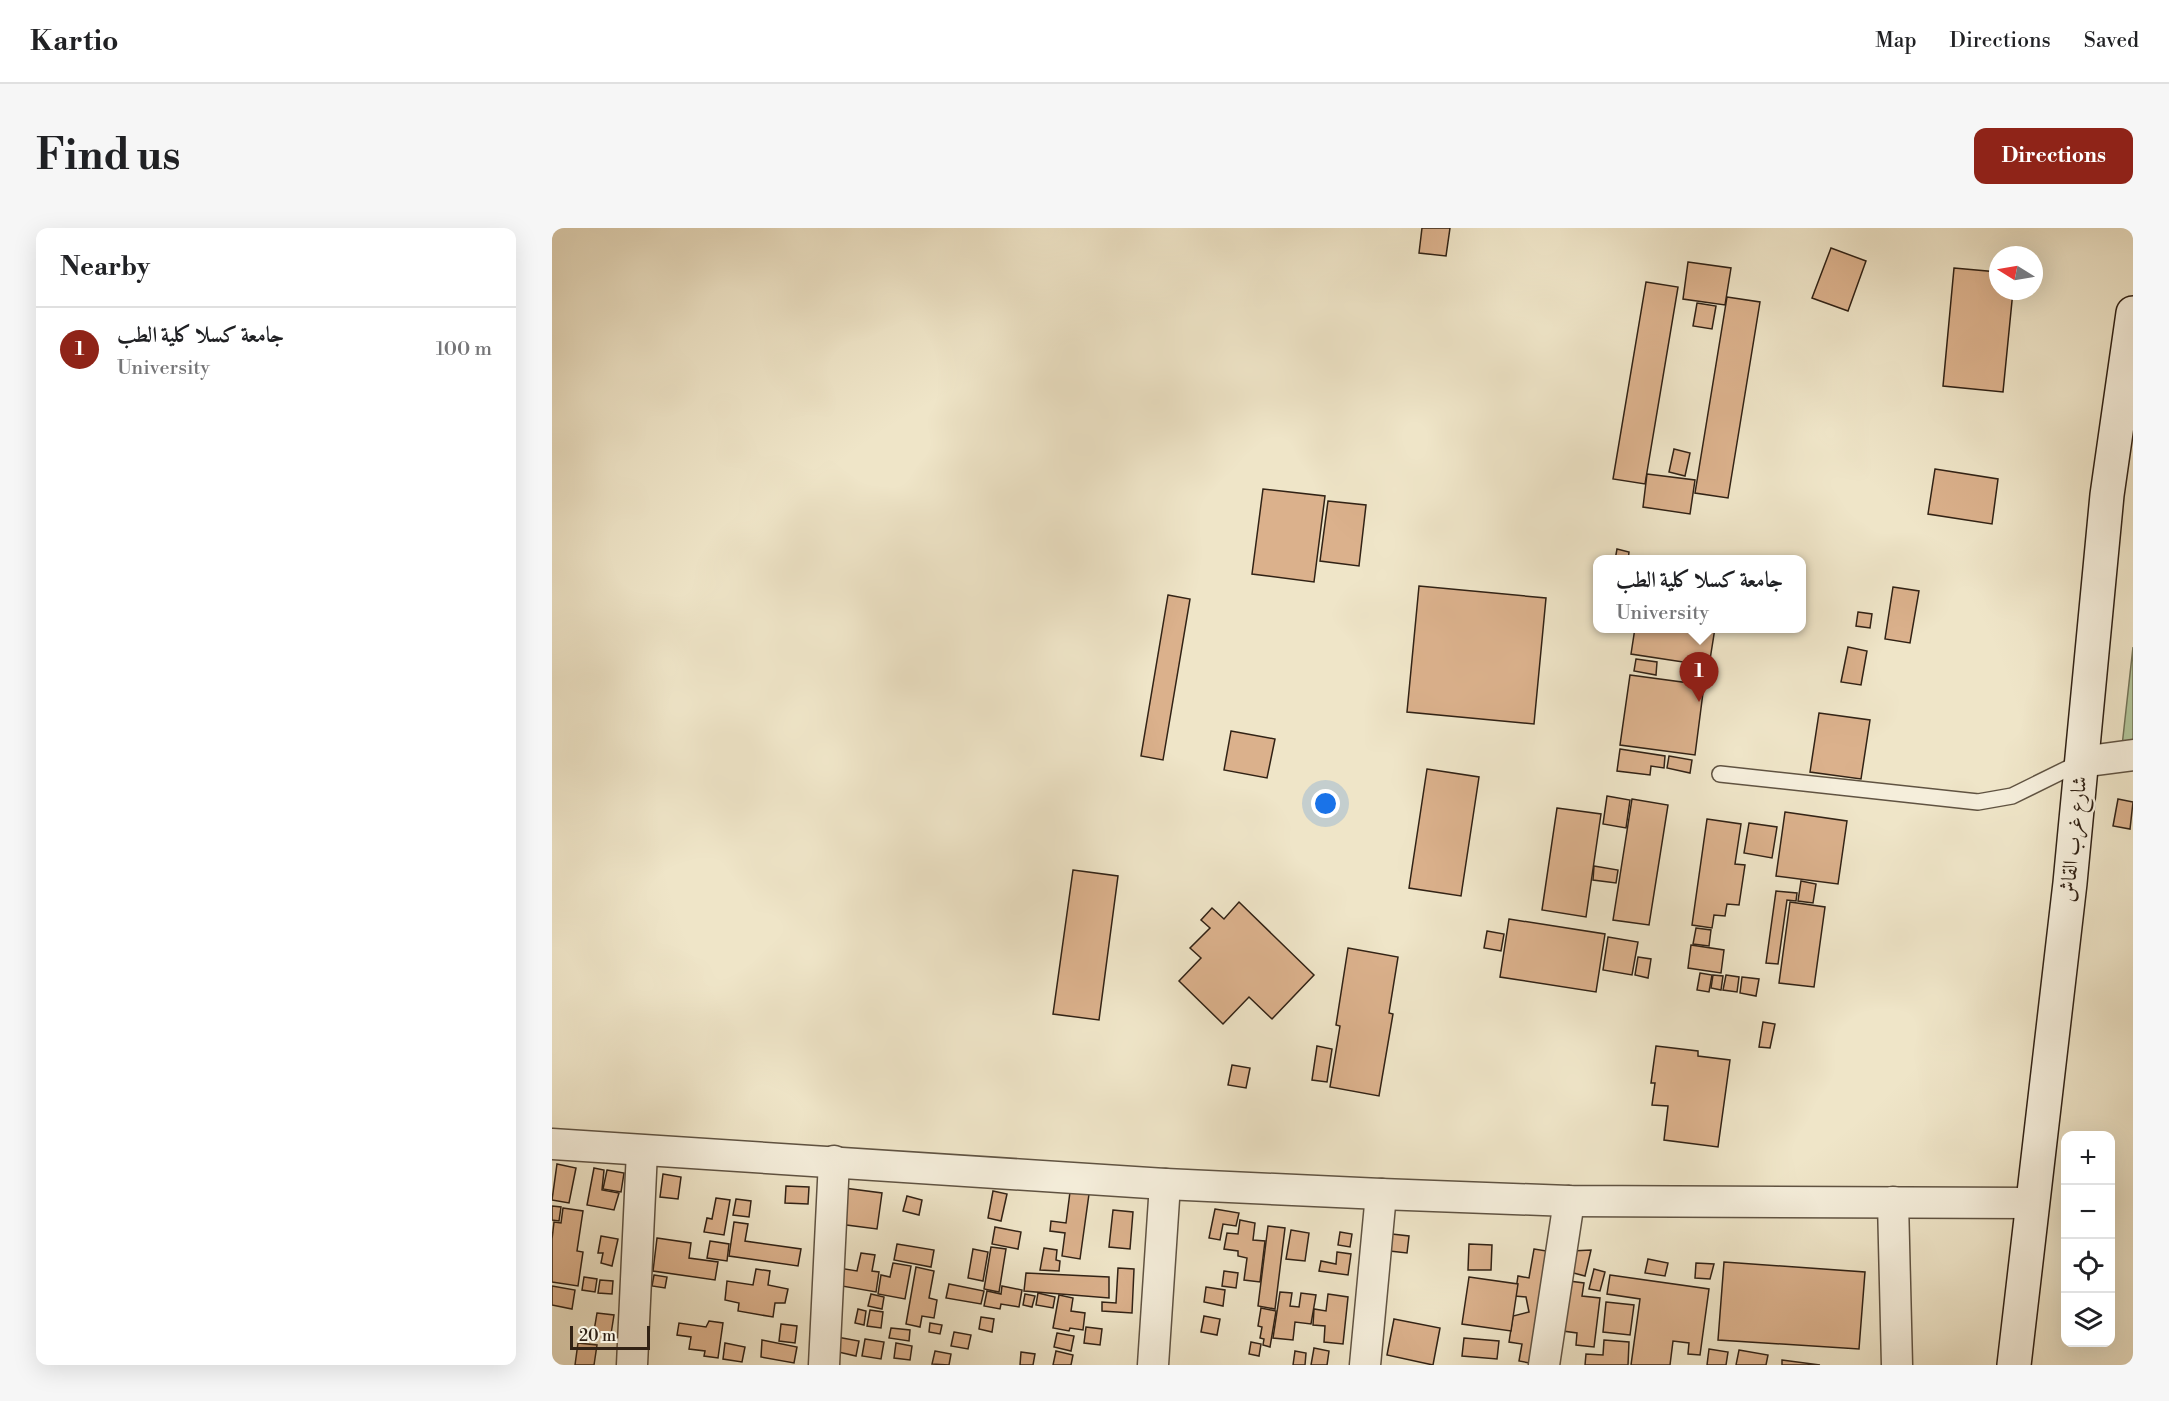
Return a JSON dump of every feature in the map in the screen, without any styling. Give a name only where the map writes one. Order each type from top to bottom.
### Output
[{"type":"main road","name":"شارع غرب القاش","points":[[2014,1365],[2054,1027],[2106,495],[2133,313]]},
{"type":"street","points":[[2081,762],[2133,755]]},
{"type":"street","points":[[552,1144],[1165,1184],[1381,1194],[1569,1201],[2032,1203]]},
{"type":"street","points":[[632,1365],[642,1151]]},
{"type":"street","points":[[824,1365],[834,1161]]},
{"type":"street","points":[[1153,1365],[1165,1184]]},
{"type":"street","points":[[1365,1365],[1381,1194]]},
{"type":"street","points":[[1544,1365],[1569,1201]]},
{"type":"street","points":[[1893,1202],[1897,1365]]},
{"type":"lane","points":[[1720,774],[1978,802],[2012,796],[2081,762]]},
{"type":"green space","points":[[2133,647],[2133,753],[2121,755]]},
{"type":"building","points":[[1422,228],[1450,228],[1446,256],[1419,253]]},
{"type":"building","points":[[1831,248],[1866,261],[1848,311],[1812,298]]},
{"type":"building","points":[[1688,262],[1731,268],[1725,305],[1683,299]]},
{"type":"building","points":[[1954,268],[1989,271],[1989,300],[2012,300],[2003,392],[1943,386]]},
{"type":"building","points":[[1646,282],[1678,287],[1645,484],[1613,479]]},
{"type":"building","points":[[1727,297],[1760,302],[1728,498],[1695,493]]},
{"type":"building","points":[[1697,303],[1716,306],[1712,329],[1693,326]]},
{"type":"building","points":[[1674,449],[1690,453],[1685,476],[1669,472]]},
{"type":"building","points":[[1935,469],[1998,479],[1992,524],[1928,514]]},
{"type":"building","points":[[1647,474],[1695,480],[1690,514],[1643,507]]},
{"type":"building","points":[[1263,489],[1325,496],[1314,582],[1252,574]]},
{"type":"building","points":[[1328,501],[1366,505],[1359,566],[1320,561]]},
{"type":"building","points":[[1617,549],[1629,552],[1629,555],[1616,555]]},
{"type":"building","points":[[1419,586],[1546,598],[1534,724],[1407,712]]},
{"type":"building","points":[[1893,587],[1919,591],[1910,643],[1885,639]]},
{"type":"building","points":[[1168,595],[1190,599],[1163,760],[1141,756]]},
{"type":"building","points":[[1858,612],[1872,614],[1870,628],[1856,626]]},
{"type":"building","points":[[1634,633],[1714,633],[1709,666],[1631,654]]},
{"type":"building","points":[[1848,647],[1867,651],[1861,685],[1841,682]]},
{"type":"building","points":[[1636,659],[1657,662],[1656,675],[1634,671]]},
{"type":"building","points":[[1630,675],[1704,685],[1695,755],[1620,745]]},
{"type":"building","points":[[1819,713],[1870,720],[1861,779],[1810,772]]},
{"type":"building","points":[[1231,731],[1275,739],[1267,778],[1224,770]]},
{"type":"building","points":[[1620,749],[1665,756],[1664,768],[1651,766],[1650,775],[1617,771]]},
{"type":"building","points":[[1669,756],[1692,760],[1690,773],[1667,768]]},
{"type":"building","points":[[1427,769],[1479,777],[1461,896],[1409,888]]},
{"type":"building","points":[[1607,796],[1630,800],[1626,828],[1603,824]]},
{"type":"building","points":[[1632,799],[1668,805],[1649,925],[1613,920]]},
{"type":"building","points":[[2118,799],[2133,802],[2130,829],[2113,826]]},
{"type":"building","points":[[1557,808],[1601,814],[1586,917],[1542,910]]},
{"type":"building","points":[[1785,812],[1847,821],[1838,884],[1776,876]]},
{"type":"building","points":[[1707,819],[1741,824],[1735,864],[1745,865],[1739,905],[1727,904],[1725,916],[1714,915],[1712,928],[1692,925]]},
{"type":"building","points":[[1749,823],[1777,827],[1772,858],[1744,853]]},
{"type":"building","points":[[1594,866],[1618,870],[1616,883],[1593,880]]},
{"type":"building","points":[[1073,870],[1118,876],[1099,1020],[1053,1014]]},
{"type":"building","points":[[1801,881],[1816,884],[1813,903],[1798,901]]},
{"type":"building","points":[[1776,891],[1797,893],[1796,901],[1787,900],[1778,964],[1766,963]]},
{"type":"building","points":[[1239,902],[1314,975],[1272,1019],[1249,997],[1223,1024],[1179,981],[1201,958],[1190,948],[1210,928],[1201,920],[1212,908],[1224,919]]},
{"type":"building","points":[[1790,902],[1825,907],[1814,987],[1779,983]]},
{"type":"building","points":[[1509,919],[1605,934],[1596,992],[1500,977]]},
{"type":"building","points":[[1696,928],[1711,930],[1709,946],[1693,944]]},
{"type":"building","points":[[1487,931],[1504,934],[1501,951],[1484,948]]},
{"type":"building","points":[[1608,937],[1638,942],[1632,975],[1603,970]]},
{"type":"building","points":[[1691,945],[1724,950],[1721,973],[1688,968]]},
{"type":"building","points":[[1348,948],[1398,957],[1389,1013],[1393,1014],[1379,1096],[1330,1087],[1340,1026],[1336,1025]]},
{"type":"building","points":[[1638,957],[1651,959],[1648,978],[1635,975]]},
{"type":"building","points":[[1700,973],[1712,975],[1709,992],[1697,990]]},
{"type":"building","points":[[1713,975],[1723,976],[1721,990],[1711,988]]},
{"type":"building","points":[[1726,975],[1739,977],[1737,992],[1723,990]]},
{"type":"building","points":[[1742,977],[1759,979],[1756,996],[1740,993]]},
{"type":"building","points":[[1763,1022],[1775,1024],[1770,1048],[1759,1047]]},
{"type":"building","points":[[1317,1046],[1332,1049],[1327,1082],[1312,1080]]},
{"type":"building","points":[[1656,1046],[1698,1051],[1698,1056],[1730,1060],[1718,1147],[1664,1140],[1668,1106],[1652,1105],[1655,1083],[1651,1083]]},
{"type":"building","points":[[1232,1065],[1250,1068],[1246,1088],[1228,1085]]},
{"type":"building","points":[[557,1164],[576,1168],[569,1203],[552,1200]]},
{"type":"building","points":[[594,1168],[604,1170],[602,1190],[619,1193],[614,1210],[587,1205]]},
{"type":"building","points":[[607,1170],[624,1173],[621,1192],[603,1189]]},
{"type":"building","points":[[663,1174],[681,1177],[678,1199],[660,1197]]},
{"type":"building","points":[[786,1186],[809,1187],[808,1204],[785,1203]]},
{"type":"building","points":[[844,1188],[882,1193],[877,1229],[839,1224]]},
{"type":"building","points":[[993,1191],[1007,1194],[1001,1221],[988,1218]]},
{"type":"building","points":[[1070,1192],[1089,1194],[1080,1259],[1062,1256],[1065,1233],[1050,1231],[1051,1221],[1066,1223]]},
{"type":"building","points":[[907,1196],[922,1200],[919,1215],[903,1211]]},
{"type":"building","points":[[716,1198],[730,1200],[724,1235],[704,1232],[707,1218],[712,1219]]},
{"type":"building","points":[[736,1199],[751,1201],[749,1217],[733,1215]]},
{"type":"building","points":[[552,1206],[561,1207],[559,1221],[552,1220]]},
{"type":"building","points":[[563,1208],[583,1211],[577,1251],[583,1252],[578,1286],[552,1282],[554,1222],[561,1223]]},
{"type":"building","points":[[1215,1209],[1239,1213],[1236,1226],[1223,1224],[1220,1240],[1209,1238]]},
{"type":"building","points":[[1113,1210],[1133,1212],[1130,1249],[1109,1247]]},
{"type":"building","points":[[1240,1220],[1255,1223],[1253,1240],[1265,1241],[1260,1282],[1244,1280],[1247,1258],[1238,1256],[1238,1251],[1224,1249],[1227,1233],[1238,1234]]},
{"type":"building","points":[[734,1222],[748,1224],[745,1241],[801,1249],[798,1266],[729,1256]]},
{"type":"building","points":[[1268,1226],[1285,1228],[1275,1309],[1258,1306]]},
{"type":"building","points":[[995,1227],[1021,1232],[1018,1249],[992,1244]]},
{"type":"building","points":[[1291,1230],[1309,1233],[1305,1261],[1286,1259]]},
{"type":"building","points":[[1340,1232],[1352,1234],[1350,1247],[1338,1245]]},
{"type":"building","points":[[1383,1233],[1409,1236],[1407,1253],[1381,1250]]},
{"type":"building","points":[[601,1236],[618,1239],[612,1266],[601,1263],[603,1253],[598,1253]]},
{"type":"building","points":[[657,1238],[691,1243],[689,1258],[718,1262],[715,1280],[653,1271]]},
{"type":"building","points":[[710,1241],[729,1244],[727,1261],[707,1258]]},
{"type":"building","points":[[897,1244],[934,1250],[931,1267],[894,1260]]},
{"type":"building","points":[[1469,1244],[1492,1245],[1491,1270],[1468,1270]]},
{"type":"building","points":[[991,1247],[1006,1249],[999,1292],[984,1289]]},
{"type":"building","points":[[1044,1248],[1057,1250],[1056,1260],[1060,1261],[1059,1271],[1040,1270]]},
{"type":"building","points":[[973,1249],[988,1252],[983,1281],[968,1278]]},
{"type":"building","points":[[1534,1249],[1553,1252],[1535,1364],[1519,1361],[1522,1344],[1509,1342],[1513,1316],[1529,1312],[1526,1297],[1515,1296],[1518,1276],[1529,1278]]},
{"type":"building","points":[[1591,1250],[1585,1276],[1566,1271],[1571,1251]]},
{"type":"building","points":[[1337,1252],[1351,1254],[1348,1275],[1319,1271],[1321,1261],[1336,1264]]},
{"type":"building","points":[[861,1253],[875,1255],[872,1271],[879,1272],[876,1292],[836,1285],[839,1268],[857,1271]]},
{"type":"building","points":[[1648,1259],[1668,1263],[1665,1276],[1645,1273]]},
{"type":"building","points":[[1724,1262],[1865,1272],[1859,1349],[1718,1340]]},
{"type":"building","points":[[893,1263],[911,1266],[905,1299],[878,1294],[881,1275],[890,1277]]},
{"type":"building","points":[[1696,1263],[1714,1264],[1710,1279],[1695,1278]]},
{"type":"building","points":[[916,1267],[934,1271],[929,1298],[937,1300],[934,1318],[922,1316],[920,1327],[906,1324]]},
{"type":"building","points":[[1118,1268],[1134,1269],[1132,1313],[1102,1311],[1102,1302],[1116,1303]]},
{"type":"building","points":[[756,1269],[770,1271],[768,1285],[788,1289],[785,1303],[775,1303],[773,1317],[738,1311],[739,1303],[725,1300],[727,1281],[753,1285]]},
{"type":"building","points":[[1594,1269],[1605,1272],[1600,1291],[1589,1289]]},
{"type":"building","points":[[1224,1271],[1238,1273],[1236,1288],[1222,1286]]},
{"type":"building","points":[[1026,1273],[1109,1277],[1109,1298],[1024,1291]]},
{"type":"building","points":[[654,1275],[667,1277],[665,1288],[652,1286]]},
{"type":"building","points":[[1610,1275],[1709,1289],[1700,1355],[1688,1354],[1689,1343],[1673,1341],[1670,1365],[1631,1365],[1640,1299],[1607,1294]]},
{"type":"building","points":[[584,1277],[597,1279],[595,1292],[582,1290]]},
{"type":"building","points":[[1469,1277],[1518,1284],[1511,1331],[1462,1324]]},
{"type":"building","points":[[600,1280],[613,1281],[612,1294],[598,1293]]},
{"type":"building","points":[[1569,1281],[1584,1283],[1582,1296],[1600,1298],[1594,1347],[1576,1345],[1577,1333],[1563,1331]]},
{"type":"building","points":[[949,1284],[984,1291],[981,1304],[946,1298]]},
{"type":"building","points":[[552,1286],[575,1290],[572,1309],[552,1305]]},
{"type":"building","points":[[1002,1286],[1022,1290],[1019,1307],[1001,1304],[1000,1309],[984,1306],[987,1291],[1001,1294]]},
{"type":"building","points":[[1206,1287],[1225,1290],[1223,1306],[1204,1302]]},
{"type":"building","points":[[1280,1292],[1292,1293],[1290,1306],[1299,1307],[1301,1293],[1316,1295],[1311,1324],[1295,1322],[1293,1340],[1273,1338]]},
{"type":"building","points":[[1038,1293],[1055,1297],[1053,1308],[1036,1305]]},
{"type":"building","points":[[871,1294],[884,1297],[882,1309],[868,1306]]},
{"type":"building","points":[[1025,1294],[1035,1296],[1032,1307],[1023,1305]]},
{"type":"building","points":[[1328,1294],[1348,1297],[1343,1344],[1324,1342],[1325,1326],[1313,1325],[1314,1309],[1326,1311]]},
{"type":"building","points":[[1059,1295],[1073,1298],[1071,1311],[1085,1313],[1083,1330],[1070,1328],[1069,1331],[1053,1328]]},
{"type":"building","points":[[1606,1302],[1634,1305],[1630,1335],[1603,1332]]},
{"type":"building","points":[[1261,1308],[1276,1311],[1270,1347],[1263,1345],[1264,1339],[1260,1338],[1262,1327],[1258,1326]]},
{"type":"building","points":[[858,1309],[866,1311],[864,1325],[855,1323]]},
{"type":"building","points":[[870,1310],[883,1312],[881,1328],[867,1326]]},
{"type":"building","points":[[597,1313],[614,1315],[611,1334],[594,1331]]},
{"type":"building","points":[[1204,1316],[1220,1319],[1217,1335],[1201,1332]]},
{"type":"building","points":[[981,1317],[994,1319],[992,1332],[979,1329]]},
{"type":"building","points":[[1394,1319],[1440,1328],[1433,1365],[1387,1355]]},
{"type":"building","points":[[709,1321],[723,1323],[718,1358],[704,1356],[705,1351],[689,1349],[691,1337],[677,1335],[679,1323],[706,1327]]},
{"type":"building","points":[[930,1323],[942,1325],[940,1334],[929,1332]]},
{"type":"building","points":[[781,1324],[797,1326],[795,1343],[779,1341]]},
{"type":"building","points":[[1086,1327],[1102,1329],[1100,1345],[1084,1343]]},
{"type":"building","points":[[891,1328],[910,1330],[909,1341],[889,1338]]},
{"type":"building","points":[[954,1332],[971,1335],[968,1349],[951,1346]]},
{"type":"building","points":[[1057,1333],[1074,1336],[1071,1351],[1054,1347]]},
{"type":"building","points":[[837,1337],[859,1341],[856,1356],[834,1351]]},
{"type":"building","points":[[1464,1338],[1499,1341],[1497,1359],[1462,1356]]},
{"type":"building","points":[[865,1339],[884,1342],[881,1359],[862,1356]]},
{"type":"building","points":[[762,1340],[797,1347],[794,1363],[761,1357]]},
{"type":"building","points":[[1604,1340],[1629,1342],[1628,1365],[1585,1365],[1586,1354],[1603,1355]]},
{"type":"building","points":[[1251,1342],[1261,1344],[1259,1356],[1249,1354]]},
{"type":"building","points":[[578,1343],[597,1345],[594,1365],[575,1365]]},
{"type":"building","points":[[725,1343],[745,1347],[742,1362],[723,1359]]},
{"type":"building","points":[[896,1343],[912,1346],[910,1360],[894,1358]]},
{"type":"building","points":[[1314,1348],[1329,1351],[1327,1365],[1311,1365]]},
{"type":"building","points":[[1709,1349],[1728,1352],[1726,1365],[1707,1365]]},
{"type":"building","points":[[1739,1350],[1768,1355],[1766,1365],[1736,1365]]},
{"type":"building","points":[[935,1351],[951,1354],[949,1365],[932,1364]]},
{"type":"building","points":[[1056,1351],[1073,1355],[1071,1365],[1053,1365]]},
{"type":"building","points":[[1295,1351],[1306,1353],[1305,1365],[1293,1365]]},
{"type":"building","points":[[1021,1352],[1035,1354],[1033,1365],[1020,1365]]},
{"type":"building","points":[[1782,1360],[1820,1365],[1782,1365]]},
{"type":"place","name":"جامعة كسلا كلية الطب","points":[[1699,702]]}]
